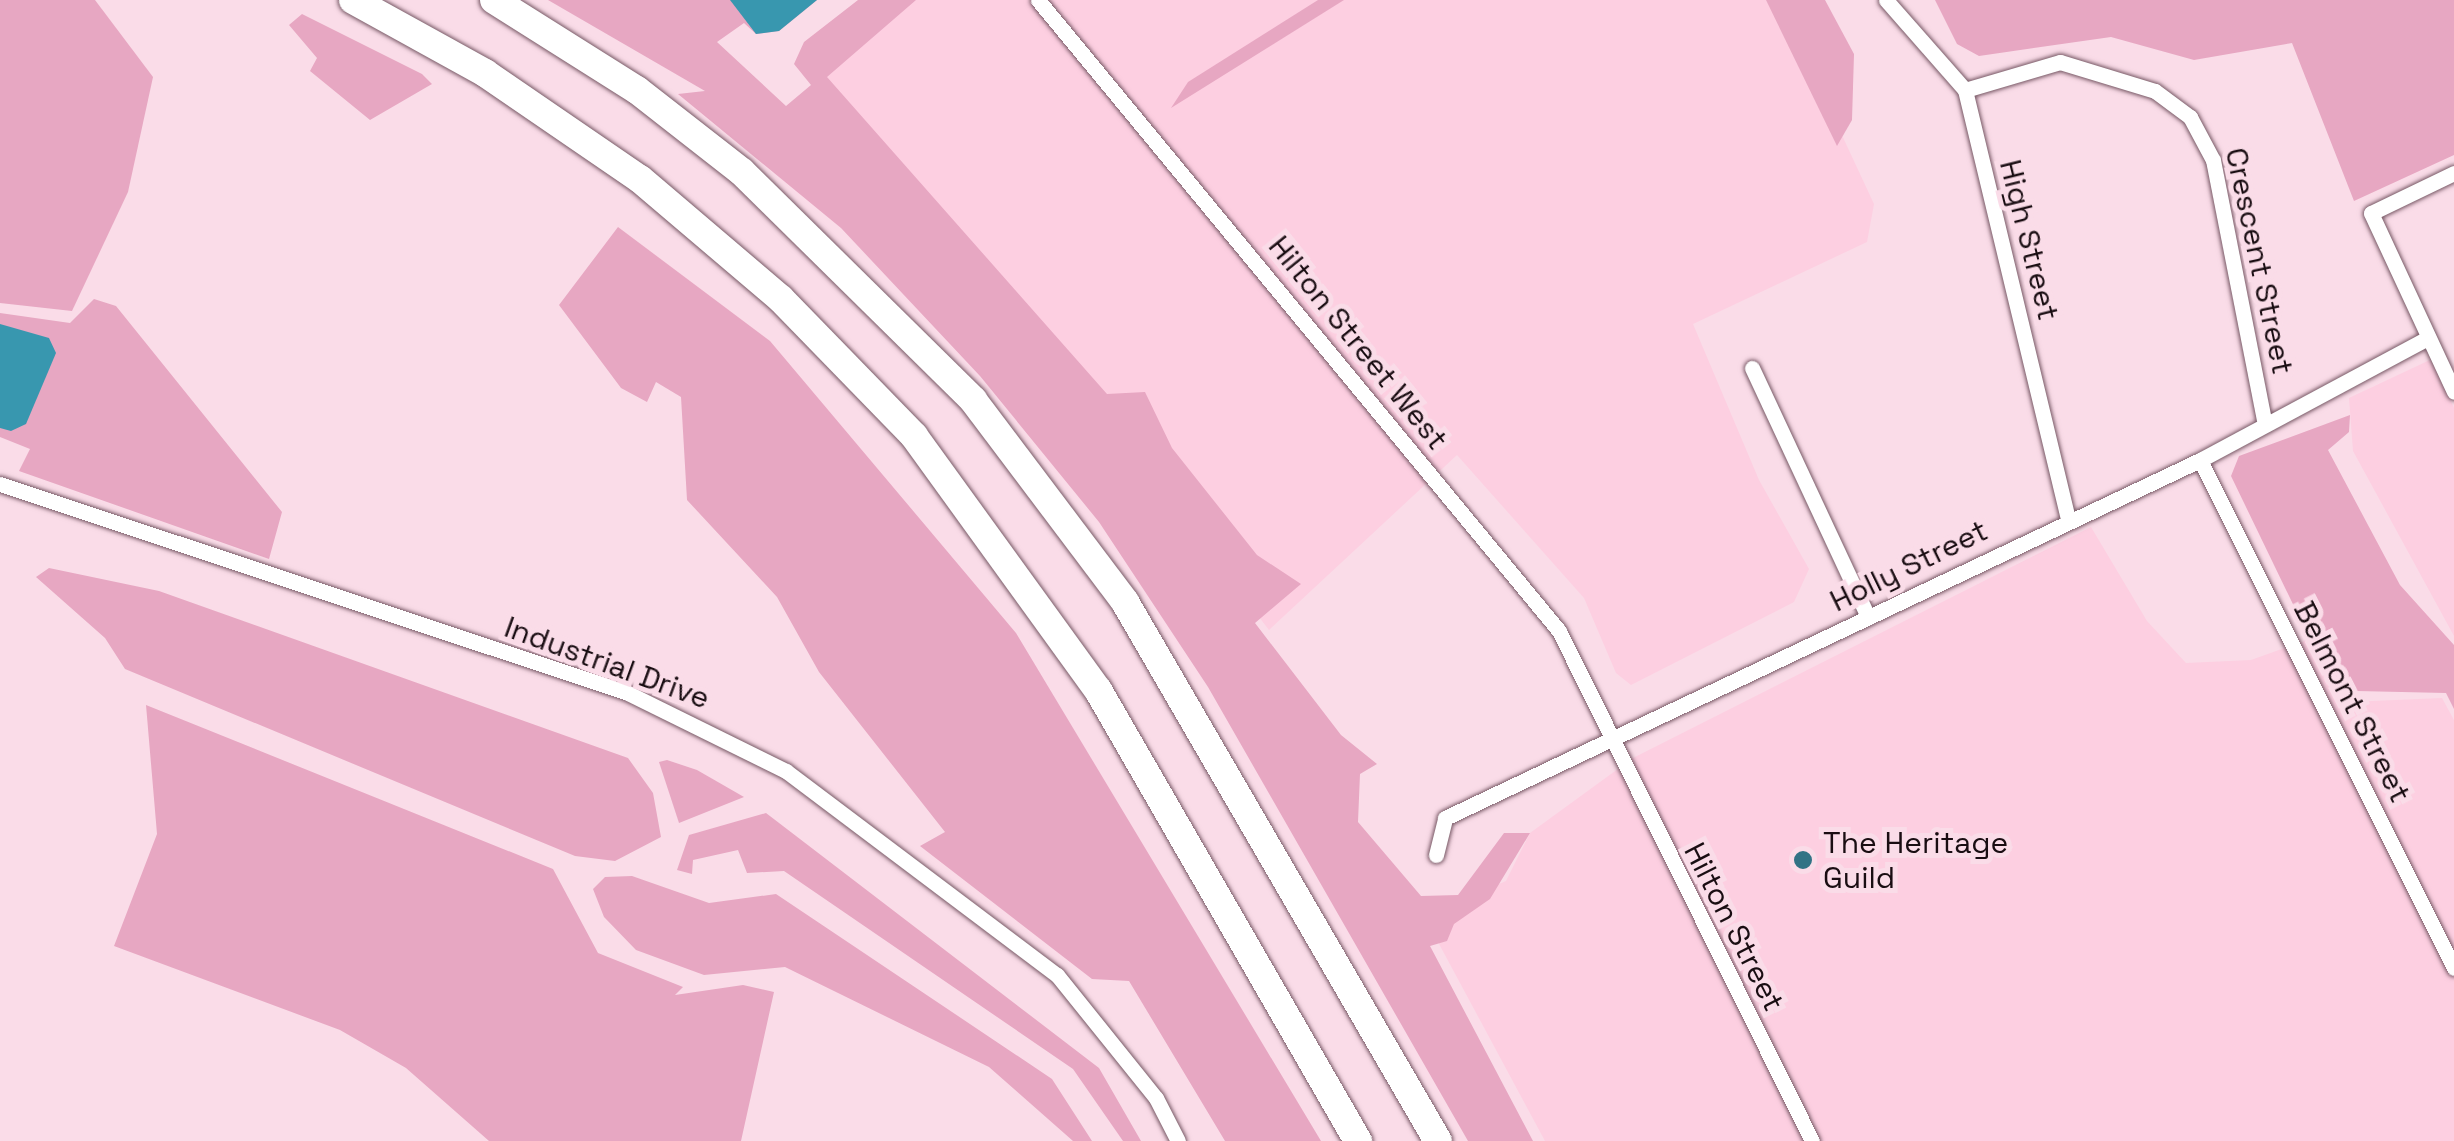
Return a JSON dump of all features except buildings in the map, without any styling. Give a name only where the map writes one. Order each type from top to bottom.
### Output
[{"type":"highway","points":[[353,0],[485,73],[640,178],[780,298],[914,436],[1090,676],[1358,1141]]},
{"type":"highway","points":[[494,0],[637,90],[742,172],[973,400],[1125,602],[1438,1141]]},
{"type":"street","name":"Hilton Street West","points":[[1038,0],[1559,632],[1608,738]]},
{"type":"street","name":"High Street","points":[[1886,0],[1965,90],[2068,520]]},
{"type":"street","name":"Crescent Street","points":[[1965,90],[2060,62],[2155,91],[2190,117],[2213,160],[2265,424]]},
{"type":"street","points":[[2454,173],[2371,214],[2454,392]]},
{"type":"street","name":"Holly Street","points":[[1436,855],[1445,818],[2200,460],[2428,338]]},
{"type":"street","points":[[1752,368],[1868,617]]},
{"type":"street","name":"Belmont Street","points":[[2200,460],[2454,968]]},
{"type":"street","name":"Industrial Drive","points":[[0,484],[628,694],[786,771],[1056,975],[1156,1098],[1178,1141]]},
{"type":"street","name":"Hilton Street","points":[[1608,738],[1812,1141]]},
{"type":"shaded area","points":[[0,0],[95,0],[153,77],[128,192],[72,311],[0,303]]},
{"type":"shaded area","points":[[548,0],[817,0],[779,31],[756,34],[744,23],[717,42],[786,106],[811,85],[794,64],[804,42],[858,0],[916,0],[827,77],[1107,394],[1145,392],[1172,448],[1257,555],[1301,584],[1255,623],[1341,735],[1377,764],[1360,774],[1358,822],[1421,896],[1458,895],[1504,833],[1530,833],[1490,899],[1454,924],[1447,941],[1430,946],[1533,1141],[1468,1141],[1208,687],[1099,522],[980,376],[841,228],[678,94],[705,91]]},
{"type":"shaded area","points":[[874,0],[1779,0],[1874,204],[1867,242],[1693,324],[1759,480],[1809,569],[1794,602],[1631,685],[1616,673],[1584,598],[1457,455],[1269,630],[1016,301],[819,97],[821,64]]},
{"type":"shaded area","points":[[1318,0],[1344,0],[1171,108],[1188,82]]},
{"type":"shaded area","points":[[1766,0],[1825,0],[1854,54],[1852,120],[1837,146]]},
{"type":"shaded area","points":[[1935,0],[2454,0],[2454,155],[2354,201],[2292,43],[2194,60],[2111,37],[1979,56],[1957,44]]},
{"type":"shaded area","points":[[302,14],[422,74],[432,84],[370,120],[310,71],[317,58],[289,25]]},
{"type":"shaded area","points":[[618,227],[770,341],[1016,633],[1321,1141],[1225,1141],[1129,981],[1092,979],[920,846],[945,832],[819,672],[777,597],[687,500],[681,397],[656,382],[647,402],[621,388],[559,305]]},
{"type":"shaded area","points":[[94,299],[116,306],[282,512],[269,559],[19,471],[30,449],[0,437],[0,313],[70,323]]},
{"type":"shaded area","points":[[2432,359],[2454,408],[2454,636],[2353,451],[2349,398]]},
{"type":"shaded area","points":[[2350,415],[2349,432],[2328,450],[2400,585],[2454,645],[2454,709],[2446,693],[2357,691],[2347,716],[2231,476],[2239,456]]},
{"type":"shaded area","points":[[2091,527],[2147,621],[2186,663],[2251,660],[2307,640],[2349,702],[2442,698],[2454,720],[2454,1141],[1545,1141],[1424,916],[1506,881],[1530,833],[1633,758]]},
{"type":"shaded area","points":[[49,568],[159,591],[628,758],[653,793],[661,837],[615,861],[575,856],[125,669],[105,638],[36,577]]},
{"type":"shaded area","points":[[146,705],[553,869],[598,953],[683,987],[675,995],[743,985],[774,992],[741,1141],[489,1141],[406,1068],[340,1030],[114,946],[157,834]]},
{"type":"shaded area","points":[[667,760],[697,770],[744,797],[679,823],[659,762]]},
{"type":"shaded area","points":[[766,813],[1099,1068],[1141,1141],[1123,1141],[1073,1069],[784,871],[747,873],[738,850],[693,860],[692,874],[677,870],[689,835]]},
{"type":"shaded area","points":[[632,876],[709,903],[776,894],[1052,1079],[1092,1141],[1073,1141],[989,1067],[785,967],[704,975],[636,950],[604,917],[593,889],[605,877]]},
{"type":"water","points":[[730,0],[817,0],[779,31],[756,34]]},
{"type":"water","points":[[0,324],[49,338],[56,353],[26,424],[11,431],[0,428]]},
{"type":"place","name":"The Heritage Guild","points":[[1803,860]]}]
